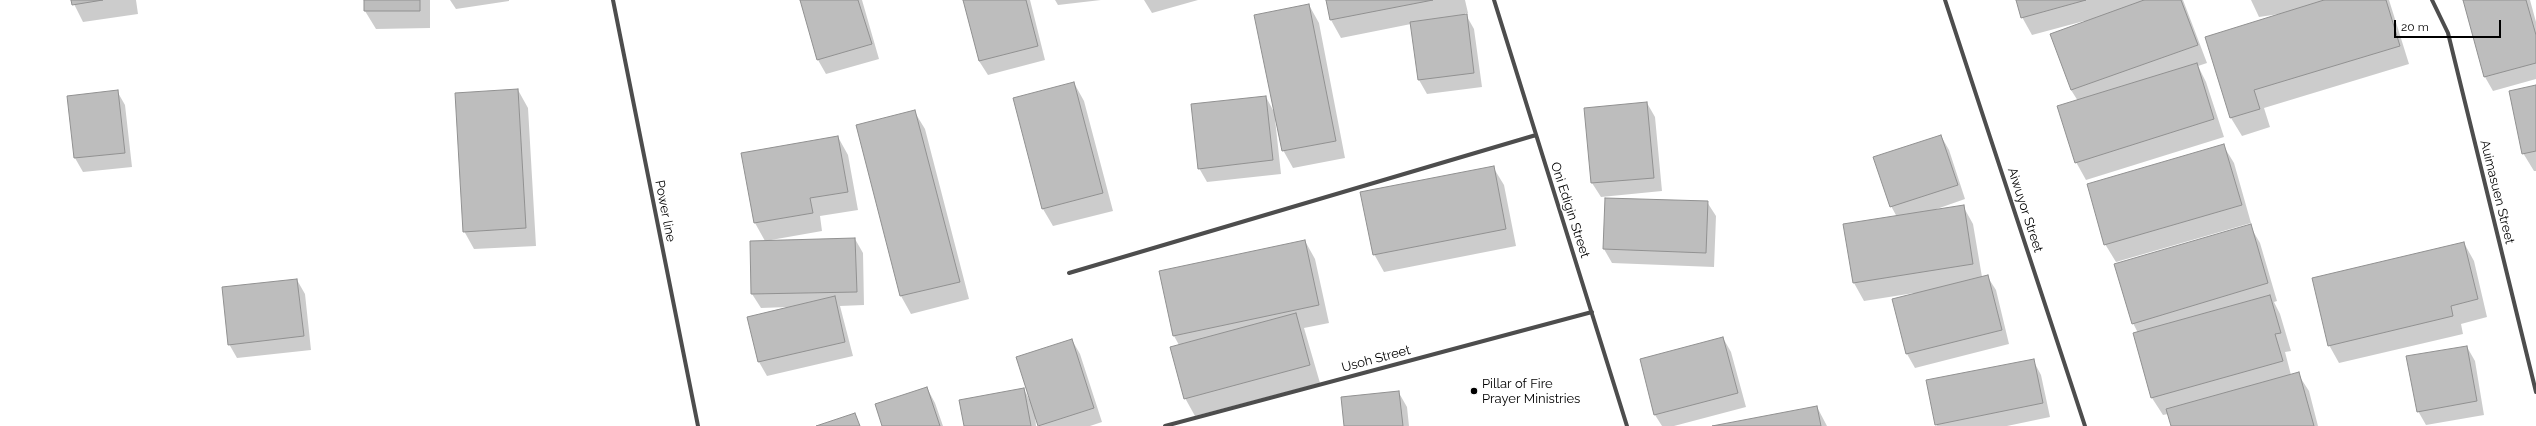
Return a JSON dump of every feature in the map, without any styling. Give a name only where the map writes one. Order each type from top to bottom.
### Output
[{"type":"street","name":"Power line","points":[[613,0],[698,426]]},
{"type":"street","name":"Oni Edigin Street","points":[[1494,0],[1627,426]]},
{"type":"street","name":"Aiwuyor Street","points":[[1945,0],[2086,426]]},
{"type":"street","name":"Auimasuen Street","points":[[2432,0],[2448,33],[2536,392]]},
{"type":"street","points":[[1070,273],[1536,135]]},
{"type":"street","name":"Usoh Street","points":[[1165,426],[1592,312]]},
{"type":"building","points":[[71,0],[103,0],[72,5]]},
{"type":"building","points":[[364,0],[420,0],[420,11],[364,11]]},
{"type":"building","points":[[800,0],[858,0],[872,44],[817,60]]},
{"type":"building","points":[[963,0],[1026,0],[1038,46],[979,61]]},
{"type":"building","points":[[1326,0],[1433,0],[1330,20]]},
{"type":"building","points":[[2016,0],[2086,0],[2021,18]]},
{"type":"building","points":[[2144,0],[2181,0],[2198,45],[2071,90],[2050,34]]},
{"type":"building","points":[[2324,0],[2386,0],[2400,46],[2254,90],[2260,109],[2230,118],[2205,37]]},
{"type":"building","points":[[2463,0],[2526,0],[2536,35],[2536,63],[2484,77]]},
{"type":"building","points":[[1309,4],[1336,141],[1282,151],[1254,15]]},
{"type":"building","points":[[1467,14],[1474,73],[1418,80],[1410,22]]},
{"type":"building","points":[[2197,63],[2214,119],[2075,163],[2057,106]]},
{"type":"building","points":[[1074,82],[1103,193],[1042,209],[1013,98]]},
{"type":"building","points":[[2536,85],[2536,151],[2522,154],[2509,91]]},
{"type":"building","points":[[518,89],[526,228],[463,232],[455,93]]},
{"type":"building","points":[[118,90],[125,153],[74,158],[67,96]]},
{"type":"building","points":[[1266,96],[1273,160],[1198,169],[1191,104]]},
{"type":"building","points":[[1647,102],[1654,178],[1591,183],[1584,108]]},
{"type":"building","points":[[915,110],[960,282],[900,296],[856,125]]},
{"type":"building","points":[[1941,135],[1958,185],[1890,207],[1873,157]]},
{"type":"building","points":[[838,136],[848,192],[810,198],[813,213],[754,223],[741,153]]},
{"type":"building","points":[[2224,144],[2242,205],[2104,245],[2087,184]]},
{"type":"building","points":[[1494,166],[1506,229],[1373,255],[1360,192]]},
{"type":"building","points":[[1605,198],[1708,201],[1706,253],[1603,249]]},
{"type":"building","points":[[1964,205],[1973,264],[1853,283],[1843,224]]},
{"type":"building","points":[[2251,224],[2268,283],[2132,324],[2114,264]]},
{"type":"building","points":[[855,238],[857,292],[751,294],[750,241]]},
{"type":"building","points":[[1305,240],[1319,305],[1173,336],[1159,271]]},
{"type":"building","points":[[2464,242],[2478,299],[2451,306],[2453,316],[2328,346],[2312,278]]},
{"type":"building","points":[[1988,275],[2002,330],[1906,354],[1892,299]]},
{"type":"building","points":[[297,279],[304,336],[228,345],[222,287]]},
{"type":"building","points":[[2270,295],[2281,333],[2275,334],[2283,361],[2151,398],[2133,333]]},
{"type":"building","points":[[835,296],[845,342],[758,362],[747,317]]},
{"type":"building","points":[[1296,313],[1310,365],[1184,399],[1170,347]]},
{"type":"building","points":[[1723,337],[1738,393],[1654,415],[1640,359]]},
{"type":"building","points":[[1072,339],[1094,408],[1038,426],[1016,357]]},
{"type":"building","points":[[2467,346],[2477,401],[2417,412],[2406,356]]},
{"type":"building","points":[[2034,359],[2043,403],[1935,425],[1926,380]]},
{"type":"building","points":[[2299,372],[2314,426],[2171,426],[2166,409]]},
{"type":"building","points":[[927,387],[940,426],[882,426],[875,404]]},
{"type":"building","points":[[1024,388],[1031,426],[964,426],[959,400]]},
{"type":"building","points":[[1399,391],[1403,426],[1344,426],[1341,397]]},
{"type":"building","points":[[1817,406],[1821,426],[1712,426]]},
{"type":"building","points":[[855,413],[860,426],[816,426]]},
{"type":"place","name":"Pillar of Fire Prayer Ministries","points":[[1474,391]]}]
